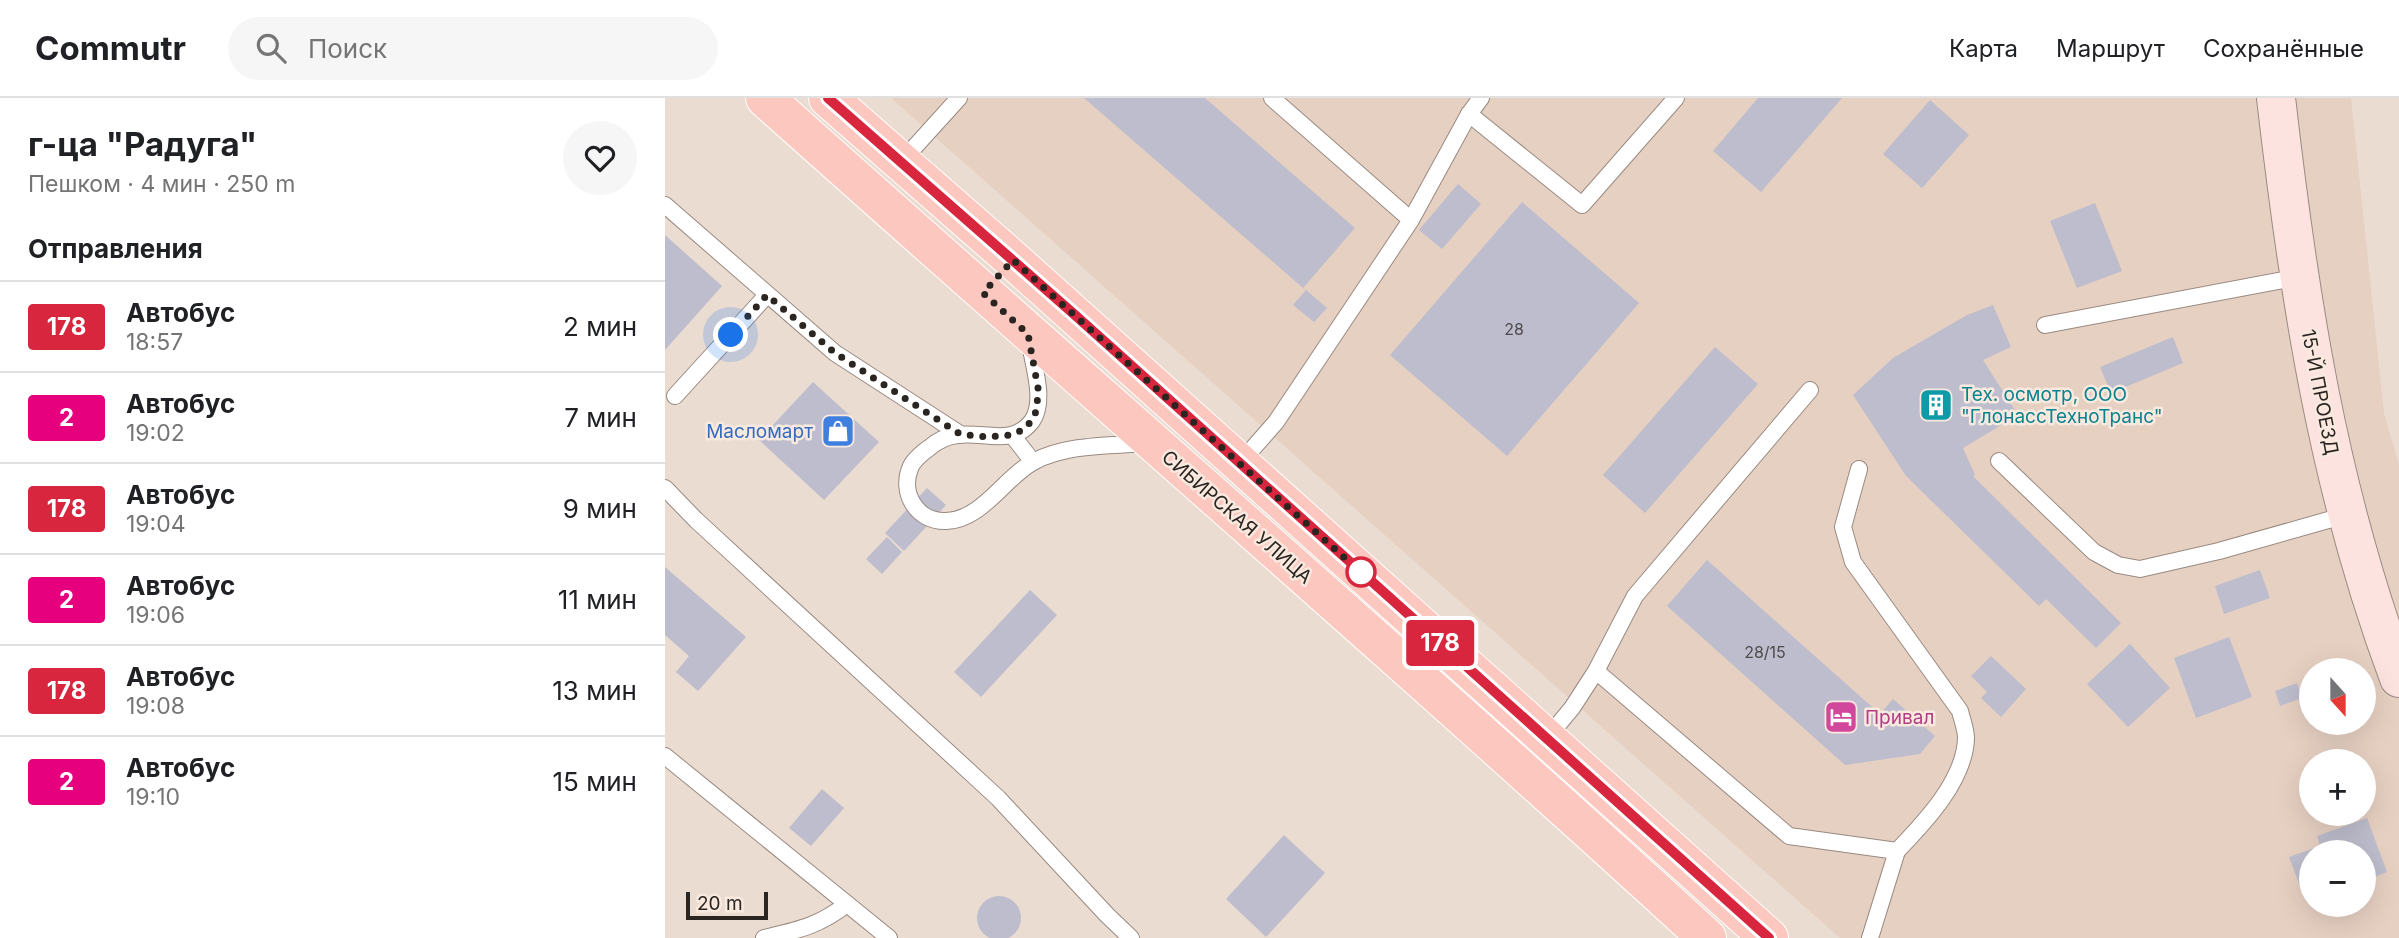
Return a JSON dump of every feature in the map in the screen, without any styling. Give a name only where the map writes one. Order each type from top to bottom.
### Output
[{"type":"main road","name":"СИБИРСКАЯ УЛИЦА","points":[[765,98],[1560,803],[1707,938]]},
{"type":"main road","points":[[828,98],[1013,260],[1769,938]]},
{"type":"main road","points":[[983,293],[1013,260]]},
{"type":"street","name":"15-Й ПРОЕЗД","points":[[2276,98],[2299,277],[2326,433],[2346,515],[2399,678]]},
{"type":"lane","points":[[901,162],[959,98]]},
{"type":"lane","points":[[1272,98],[1411,220]]},
{"type":"lane","points":[[1240,463],[1276,422],[1411,220],[1469,114],[1481,98]]},
{"type":"lane","points":[[1469,114],[1582,205],[1676,98]]},
{"type":"lane","points":[[665,205],[835,353],[960,434]]},
{"type":"lane","points":[[2045,325],[2299,277]]},
{"type":"lane","points":[[675,396],[767,295]]},
{"type":"lane","points":[[1028,334],[1038,388],[1034,418],[1024,429],[1012,435],[987,437],[960,434],[937,442],[911,464],[907,479],[909,502],[918,512],[931,520],[948,521],[965,516],[979,508],[1017,473],[1033,462],[1055,453],[1153,443]]},
{"type":"lane","points":[[1547,738],[1572,708],[1596,671],[1635,596],[1810,390]]},
{"type":"lane","points":[[1012,435],[1033,462]]},
{"type":"lane","points":[[1999,461],[2094,552],[2118,565],[2140,569],[2219,551],[2346,515]]},
{"type":"lane","points":[[1859,469],[1843,527],[1853,562],[1960,711],[1966,736],[1962,764],[1929,818],[1898,851],[1870,938]]},
{"type":"lane","points":[[665,488],[696,520],[998,798],[1131,938]]},
{"type":"lane","points":[[1596,671],[1789,836],[1898,851]]},
{"type":"lane","points":[[665,756],[889,938]]},
{"type":"lane","points":[[764,938],[802,929],[830,918],[847,904]]},
{"type":"shaded area","points":[[891,98],[2351,98],[2384,413],[2399,465],[2399,938],[1840,938]]},
{"type":"building","points":[[1084,98],[1205,98],[1355,228],[1303,288]]},
{"type":"building","points":[[1758,98],[1842,98],[1761,192],[1713,151]]},
{"type":"building","points":[[1930,100],[1969,135],[1922,188],[1883,154]]},
{"type":"building","points":[[1458,184],[1481,204],[1442,249],[1419,230]]},
{"type":"building","points":[[1522,202],[1639,303],[1507,456],[1390,355]]},
{"type":"building","points":[[2095,203],[2122,271],[2077,288],[2050,221]]},
{"type":"building","points":[[665,235],[722,286],[665,350]]},
{"type":"building","points":[[1306,290],[1327,308],[1314,322],[1293,305]]},
{"type":"building","name":"Тех. осмотр, ООО \"ГлонассТехноТранс\"","points":[[1993,305],[2011,347],[1983,360],[2018,415],[1963,448],[1975,475],[1973,476],[2121,623],[2096,648],[2046,599],[2039,606],[1906,476],[1853,395],[1893,358],[1967,315]]},
{"type":"building","points":[[2173,337],[2183,363],[2111,393],[2100,367]]},
{"type":"building","points":[[1715,347],[1758,384],[1645,513],[1603,475]]},
{"type":"building","points":[[813,382],[879,442],[824,500],[759,440]]},
{"type":"building","points":[[927,488],[946,505],[904,551],[885,533]]},
{"type":"building","points":[[887,537],[902,552],[882,574],[866,559]]},
{"type":"building","points":[[1707,560],[1880,714],[1893,699],[1935,736],[1920,754],[1845,765],[1667,606]]},
{"type":"building","points":[[665,567],[746,637],[698,691],[676,672],[689,656],[665,635]]},
{"type":"building","points":[[2260,570],[2270,598],[2224,614],[2215,586]]},
{"type":"building","points":[[1030,590],[1057,615],[981,697],[954,672]]},
{"type":"building","points":[[2229,637],[2252,697],[2196,718],[2174,658]]},
{"type":"building","points":[[2130,644],[2170,688],[2128,727],[2087,684]]},
{"type":"building","points":[[1991,656],[2026,689],[2001,717],[1981,698],[1987,692],[1971,676]]},
{"type":"building","points":[[2297,683],[2299,699],[2280,706],[2275,691]]},
{"type":"building","points":[[822,789],[844,808],[811,846],[789,828]]},
{"type":"building","points":[[2345,826],[2370,826],[2375,840],[2318,840],[2317,836]]},
{"type":"building","points":[[1284,835],[1325,873],[1266,937],[1226,899]]},
{"type":"building","points":[[2376,842],[2387,872],[2376,876]]},
{"type":"building","points":[[2299,853],[2299,883],[2289,857]]},
{"type":"building","points":[[991,898],[1007,898],[1019,910],[1019,926],[1007,938],[991,938],[979,926],[979,910]]},
{"type":"bus line","name":"178","points":[[828,98],[1075,315],[1769,938]]},
{"type":"place","name":"Тех. осмотр, ООО \"ГлонассТехноТранс\"","points":[[1936,405]]},
{"type":"place","name":"Масломарт","points":[[838,431]]},
{"type":"place","name":"Привал","points":[[1841,717]]},
{"type":"route","points":[[731,335],[767,295],[835,353],[960,434],[987,437],[1012,435],[1024,429],[1034,418],[1037,407],[1038,388],[1028,334],[983,293],[1013,260],[1366,577],[1361,572]]}]
